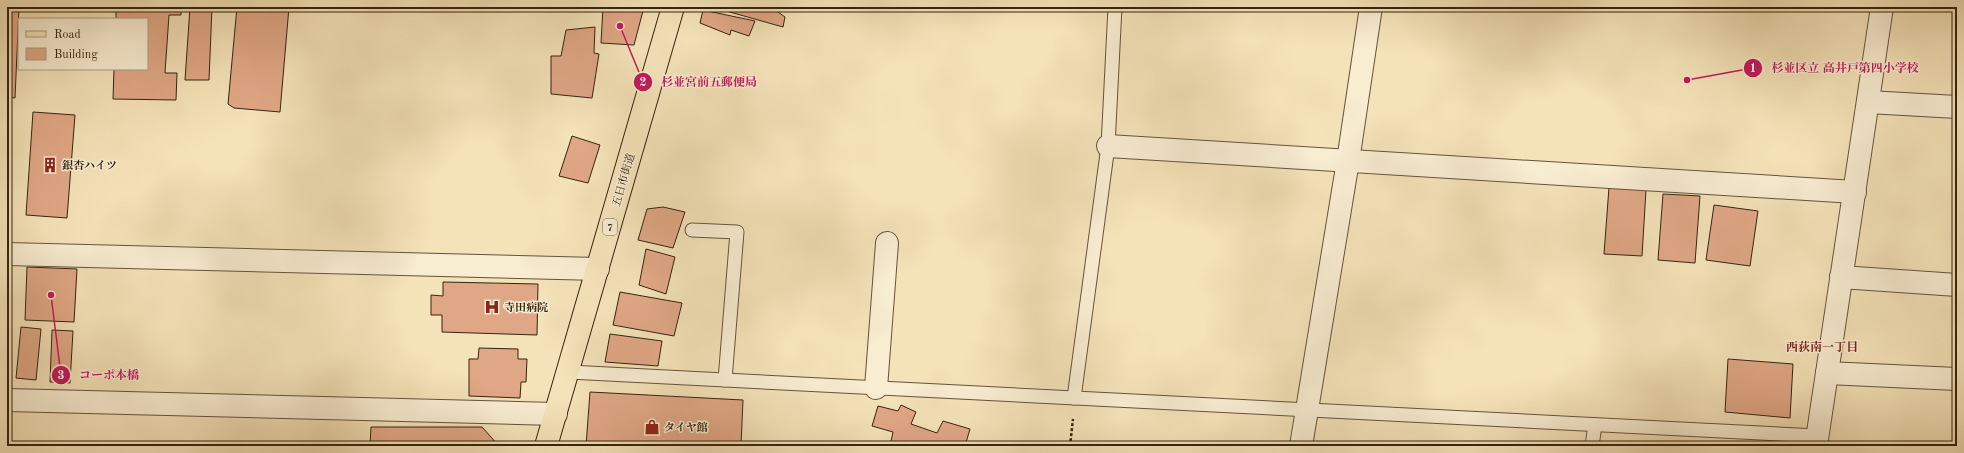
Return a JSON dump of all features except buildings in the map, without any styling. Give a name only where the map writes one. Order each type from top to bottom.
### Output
[{"type":"main road","name":"五日市街道","points":[[546,446],[569,372],[673,7]]},
{"type":"street","points":[[1301,446],[1348,161],[1371,7]]},
{"type":"street","points":[[1816,441],[1882,7]]},
{"type":"street","points":[[1868,102],[1957,107]]},
{"type":"street","points":[[1108,146],[1854,192]]},
{"type":"street","points":[[876,388],[887,243]]},
{"type":"street","points":[[7,254],[598,269]]},
{"type":"street","points":[[1841,276],[1957,285]]},
{"type":"street","points":[[1827,372],[1957,379]]},
{"type":"street","points":[[7,400],[556,414]]},
{"type":"lane","points":[[1074,398],[1108,146],[1115,7]]},
{"type":"lane","points":[[692,230],[737,232],[725,380]]},
{"type":"lane","points":[[569,372],[1595,425],[1816,441]]},
{"type":"lane","points":[[1592,446],[1595,425]]},
{"type":"path","points":[[1070,446],[1074,398]]},
{"type":"place","name":"杉並宮前五郵便局","points":[[620,26]]},
{"type":"place","name":"杉並区立 高井戸第四小学校","points":[[1687,80]]},
{"type":"place","name":"銀杏ハイツ","points":[[50,165]]},
{"type":"place","name":"コーポ本橋","points":[[51,295]]},
{"type":"place","name":"寺田病院","points":[[492,307]]},
{"type":"place","name":"タイヤ館","points":[[652,427]]},
{"type":"district","name":"西荻南一丁目","points":[[1822,347]]}]
